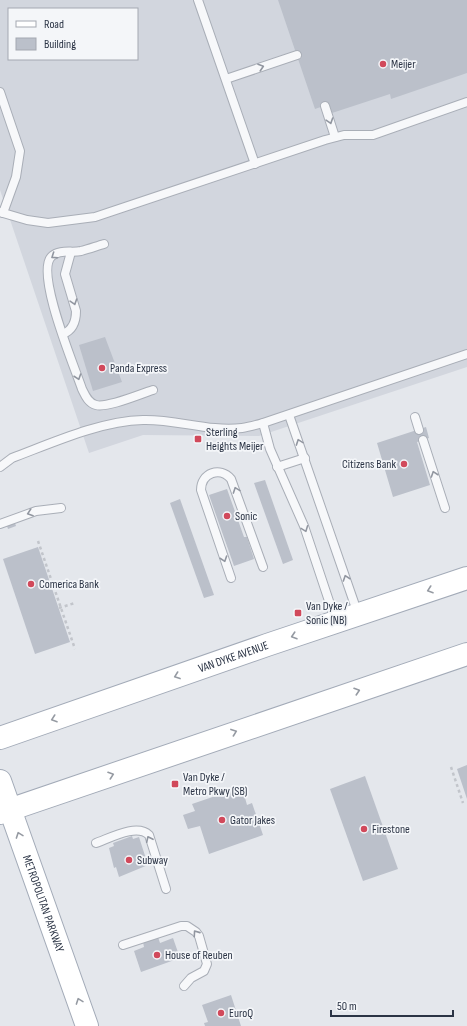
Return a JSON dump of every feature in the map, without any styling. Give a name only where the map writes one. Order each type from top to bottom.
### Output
[{"type":"main road","name":"VAN DYKE AVENUE","points":[[0,738],[259,647],[467,578]]},
{"type":"main road","points":[[5,811],[467,654]]},
{"type":"main road","name":"METROPOLITAN PARKWAY","points":[[0,782],[5,811],[87,1026]]},
{"type":"lane","points":[[198,0],[255,164]]},
{"type":"lane","points":[[226,79],[297,55]]},
{"type":"lane","points":[[0,92],[20,151],[16,177],[1,212],[27,220],[48,223],[96,217],[335,137],[373,135],[467,102]]},
{"type":"lane","points":[[325,106],[335,137]]},
{"type":"lane","points":[[104,244],[86,250],[57,253],[48,260],[46,270],[49,290],[63,334],[82,389],[87,398],[93,404],[106,404],[153,390]]},
{"type":"lane","points":[[63,334],[72,328],[76,317],[76,311],[65,274],[71,252]]},
{"type":"lane","points":[[0,467],[12,458],[98,428],[126,421],[163,420],[230,428],[242,428],[263,423],[467,354]]},
{"type":"lane","points":[[289,415],[359,615]]},
{"type":"lane","points":[[415,417],[419,430]]},
{"type":"lane","points":[[263,423],[270,449],[304,526],[336,622]]},
{"type":"lane","points":[[423,440],[445,508]]},
{"type":"lane","points":[[0,457],[12,458]]},
{"type":"lane","points":[[277,466],[305,458]]},
{"type":"lane","points":[[231,578],[200,490],[204,477],[211,473],[219,472],[227,474],[232,479],[263,567]]},
{"type":"lane","points":[[0,524],[36,511],[61,508]]},
{"type":"lane","points":[[96,843],[134,830],[146,832],[149,835],[166,889]]},
{"type":"lane","points":[[123,945],[181,926],[192,928],[199,936],[207,964],[204,971],[191,978],[184,986]]},
{"type":"path","points":[[38,541],[75,649]]},
{"type":"path","points":[[60,608],[75,603]]},
{"type":"path","points":[[451,767],[463,803]]},
{"type":"shaded area","points":[[0,0],[467,0],[467,367],[259,436],[143,435],[89,453],[0,190]]},
{"type":"building","name":"Meijer","points":[[278,0],[467,0],[467,73],[391,99],[390,94],[332,113],[329,104],[315,109]]},
{"type":"building","name":"Panda Express","points":[[105,337],[122,382],[93,391],[79,345]]},
{"type":"building","name":"Citizens Bank","points":[[426,427],[429,438],[417,442],[430,485],[393,497],[377,443]]},
{"type":"building","points":[[265,480],[293,560],[283,564],[254,483]]},
{"type":"building","name":"Sonic","points":[[227,489],[244,537],[247,537],[254,559],[234,566],[209,495]]},
{"type":"building","points":[[180,499],[214,595],[204,598],[170,503]]},
{"type":"building","points":[[14,520],[16,526],[8,529],[6,523]]},
{"type":"building","name":"Comerica Bank","points":[[38,547],[70,642],[35,654],[3,559]]},
{"type":"building","points":[[467,765],[467,799],[457,769]]},
{"type":"building","name":"Firestone","points":[[365,776],[398,869],[363,881],[330,789]]},
{"type":"building","name":"Gator Jakes","points":[[242,787],[247,805],[252,803],[263,835],[209,854],[200,826],[188,829],[183,815],[195,811],[192,804]]},
{"type":"building","name":"Subway","points":[[132,836],[133,839],[139,837],[148,865],[119,877],[116,867],[114,868],[109,848],[114,846],[113,843]]},
{"type":"building","name":"House of Reuben","points":[[158,937],[160,943],[173,938],[180,958],[141,972],[134,951],[144,947],[143,942]]},
{"type":"building","name":"EuroQ","points":[[231,995],[241,1026],[205,1026],[204,1023],[208,1022],[202,1005]]},
{"type":"place","name":"Meijer","points":[[383,64]]},
{"type":"place","name":"Panda Express","points":[[102,368]]},
{"type":"place","name":"Sterling Heights Meijer","points":[[198,439]]},
{"type":"place","name":"Citizens Bank","points":[[404,464]]},
{"type":"place","name":"Sonic","points":[[227,516]]},
{"type":"place","name":"Comerica Bank","points":[[31,584]]},
{"type":"place","name":"Van Dyke / Sonic (NB)","points":[[298,613]]},
{"type":"place","name":"Van Dyke / Metro Pkwy (SB)","points":[[175,784]]},
{"type":"place","name":"Gator Jakes","points":[[222,820]]},
{"type":"place","name":"Firestone","points":[[364,829]]},
{"type":"place","name":"Subway","points":[[129,860]]},
{"type":"place","name":"House of Reuben","points":[[157,955]]},
{"type":"place","name":"EuroQ","points":[[221,1013]]}]
